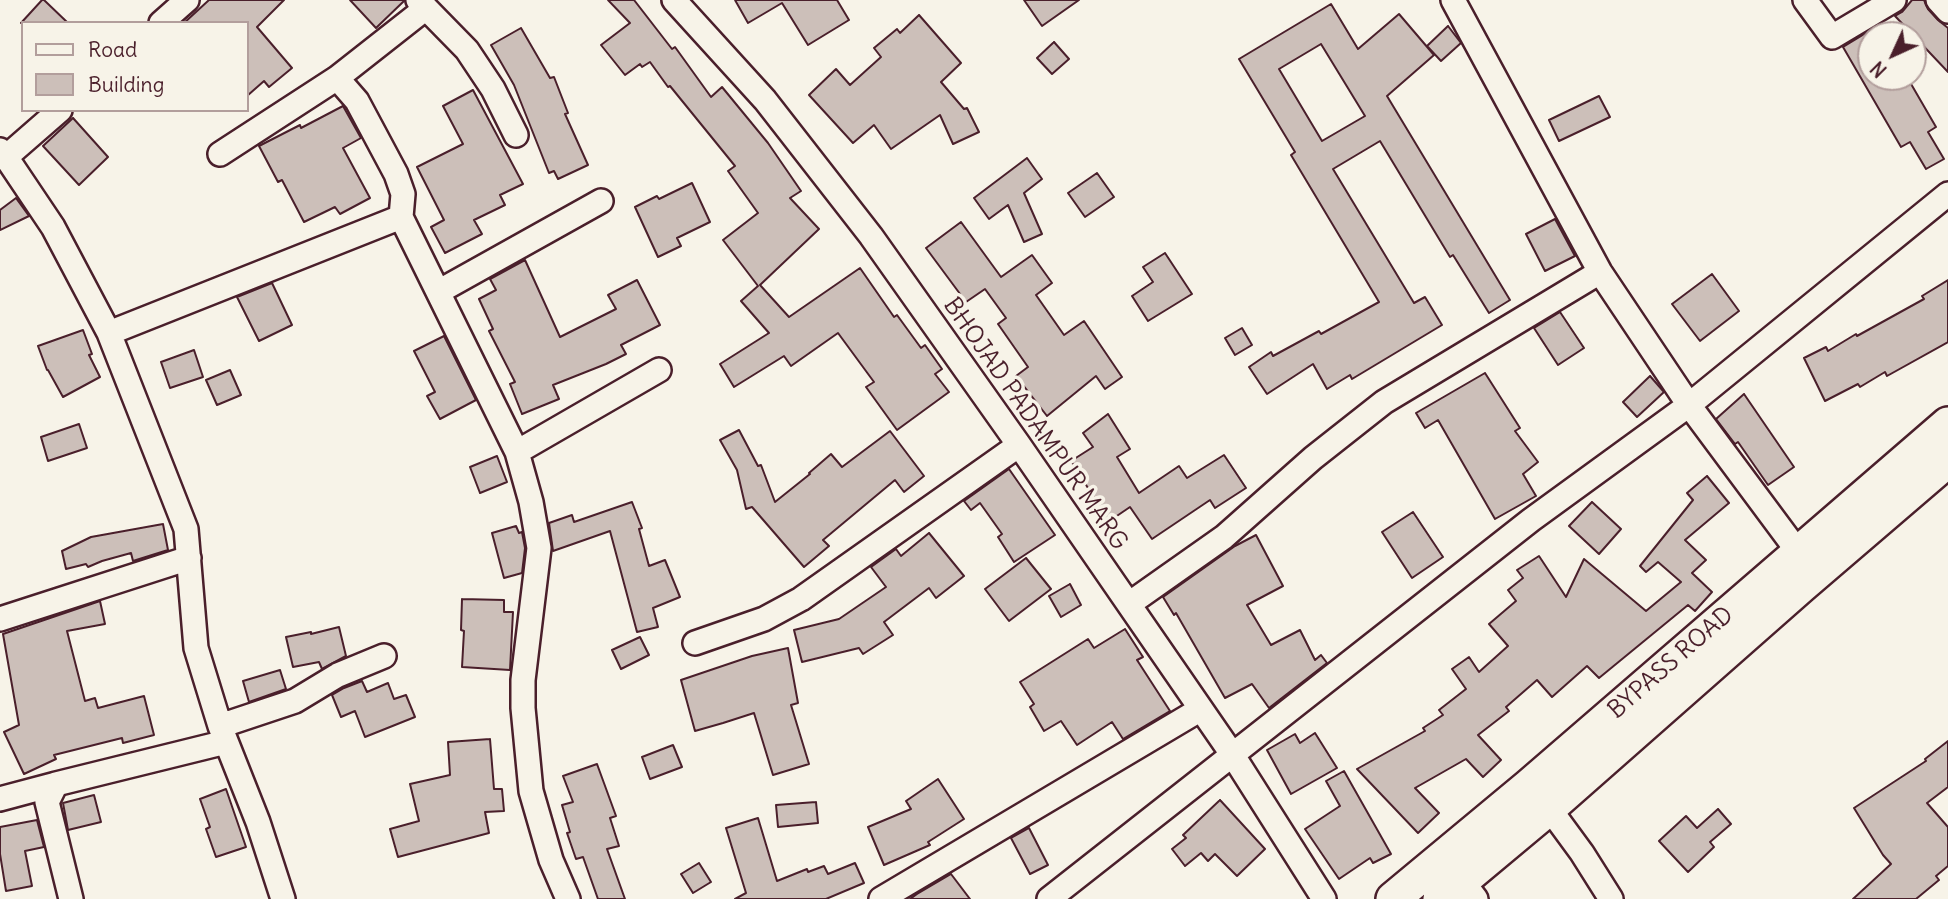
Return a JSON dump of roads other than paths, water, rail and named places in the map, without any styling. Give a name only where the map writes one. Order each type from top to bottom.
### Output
[{"type":"highway","name":"BYPASS ROAD","points":[[1455,884],[1529,786],[1948,424]]},
{"type":"highway","name":"BYPASS ROAD","points":[[1393,899],[1455,884],[1549,808],[1791,595],[1944,472]]},
{"type":"street","points":[[163,21],[187,0]]},
{"type":"street","name":"BHOJAD PADAMPUR MARG","points":[[674,0],[765,100],[872,236],[1232,754],[1324,899]]},
{"type":"street","points":[[1453,0],[1600,272],[1689,405],[1798,552]]},
{"type":"street","points":[[1805,0],[1832,37],[1894,0]]},
{"type":"street","points":[[1938,0],[1948,11]]},
{"type":"street","points":[[220,154],[337,78],[422,4],[467,50],[493,89],[516,135]]},
{"type":"street","points":[[337,78],[356,101],[396,174],[403,194],[401,217],[517,452],[531,502],[538,548],[523,680],[531,791],[551,860],[568,899]]},
{"type":"street","points":[[57,112],[3,154],[53,227],[109,333],[186,529],[196,648],[223,734],[258,822],[282,899]]},
{"type":"street","points":[[438,292],[601,201]]},
{"type":"street","points":[[1049,899],[1531,520],[1689,405],[1945,204]]},
{"type":"street","points":[[109,333],[401,217]]},
{"type":"street","points":[[1129,604],[1224,537],[1313,458],[1384,402],[1600,272]]},
{"type":"street","points":[[517,452],[659,370]]},
{"type":"street","points":[[695,643],[764,619],[801,599],[1019,445]]},
{"type":"street","points":[[0,619],[189,558]]},
{"type":"street","points":[[0,799],[223,734],[295,701],[338,675],[384,656]]},
{"type":"street","points":[[881,899],[1201,709]]},
{"type":"street","points":[[56,784],[47,802],[71,899]]},
{"type":"street","points":[[1549,808],[1611,899]]}]
